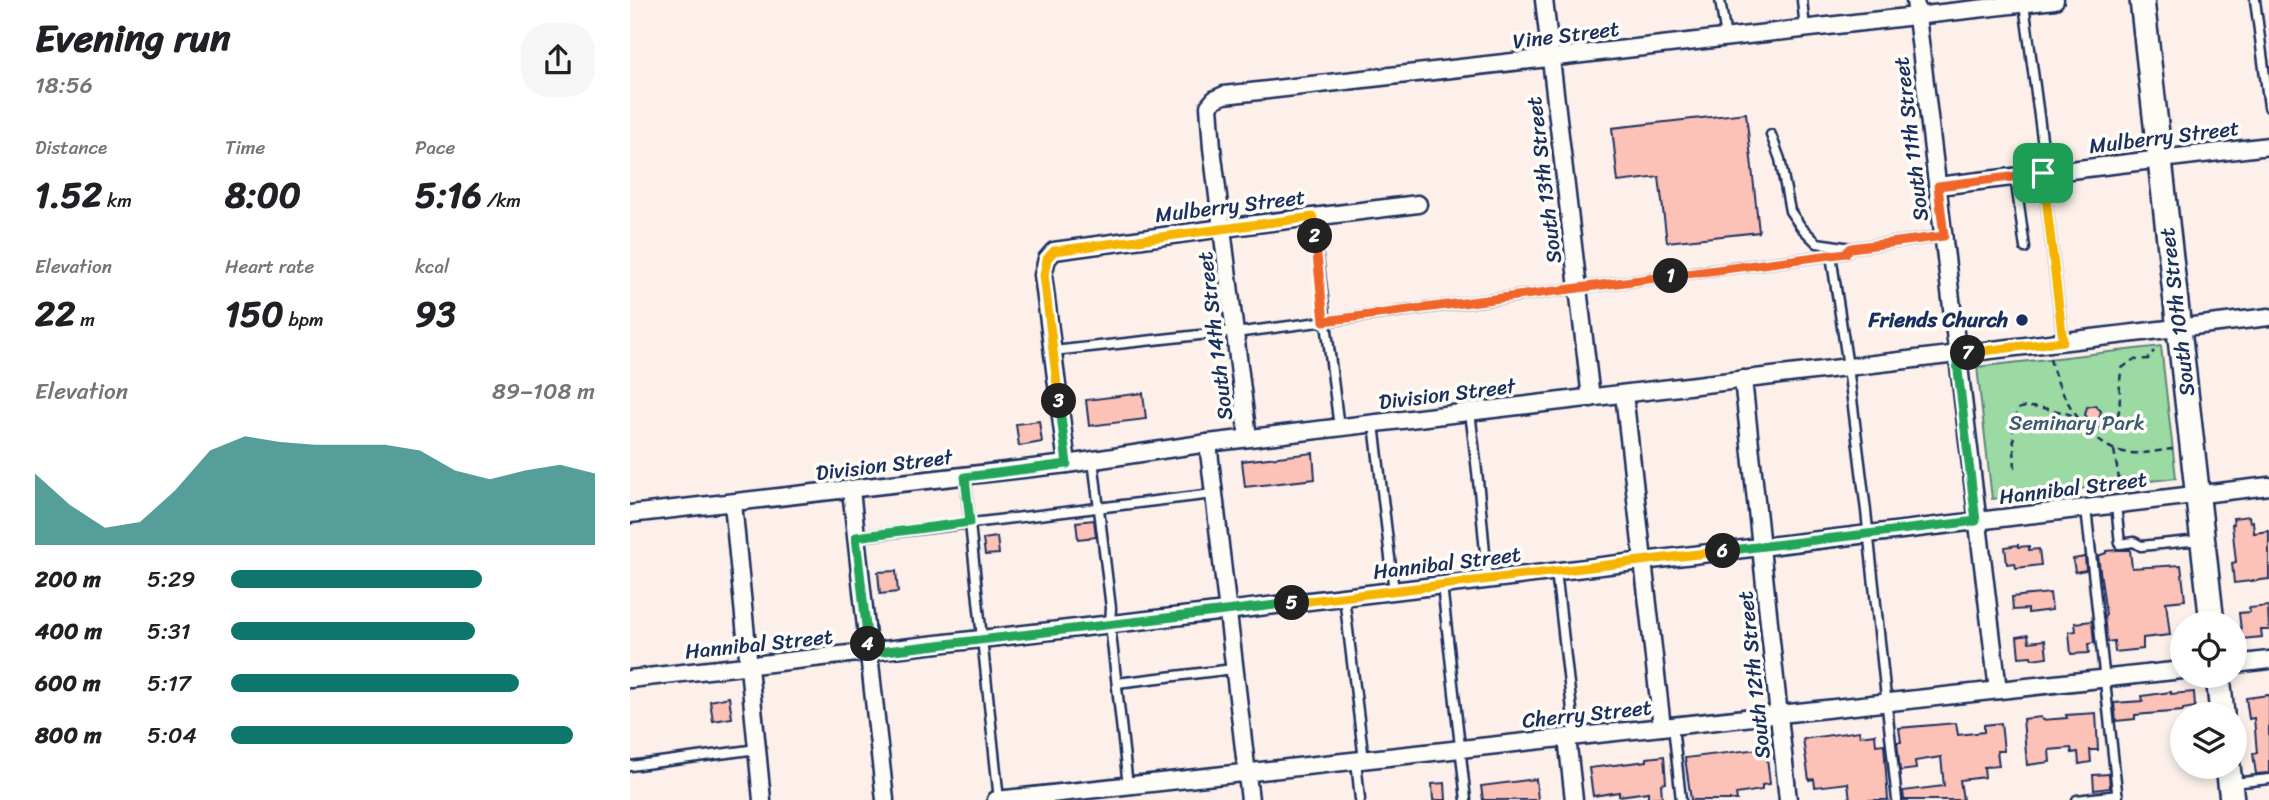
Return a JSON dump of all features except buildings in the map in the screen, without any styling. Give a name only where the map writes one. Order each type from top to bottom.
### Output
[{"type":"main road","name":"South 10th Street","points":[[2142,0],[2211,611]]},
{"type":"street","name":"South 13th Street","points":[[1544,0],[1591,398]]},
{"type":"street","name":"Vine Street","points":[[1210,103],[1224,95],[1805,28],[1916,7],[2055,0]]},
{"type":"street","name":"South 11th Street","points":[[1916,7],[1998,690]]},
{"type":"street","name":"South 14th Street","points":[[1210,103],[1208,112],[1212,148],[1248,438]]},
{"type":"street","name":"Mulberry Street","points":[[1938,186],[2269,146]]},
{"type":"street","name":"Mulberry Street","points":[[1053,351],[1044,268],[1050,255],[1059,249],[1418,204]]},
{"type":"street","name":"Division Street","points":[[630,514],[965,477],[1248,438],[2269,317]]},
{"type":"street","points":[[1053,351],[1067,464]]},
{"type":"street","name":"South 12th Street","points":[[1742,379],[1788,800]]},
{"type":"street","points":[[1624,394],[1642,561],[1668,726]]},
{"type":"street","name":"South 14th Street","points":[[1208,443],[1250,800]]},
{"type":"street","name":"Hannibal Street","points":[[630,679],[1226,611],[2269,486]]},
{"type":"street","points":[[851,490],[885,800]]},
{"type":"street","points":[[733,503],[762,800]]},
{"type":"street","points":[[2247,663],[2269,660]]},
{"type":"street","name":"Cherry Street","points":[[998,800],[1061,796],[1246,772],[2170,671]]},
{"type":"street","points":[[1571,737],[1574,800]]},
{"type":"lane","points":[[1720,0],[1726,38]]},
{"type":"lane","points":[[1802,0],[1805,28]]},
{"type":"lane","points":[[2255,0],[2269,107]]},
{"type":"lane","points":[[2024,2],[2043,146],[2043,173],[2063,341]]},
{"type":"lane","points":[[1771,135],[1780,159],[1790,211],[1817,243],[1851,248],[1944,236]]},
{"type":"lane","points":[[2015,176],[2025,248]]},
{"type":"lane","points":[[1313,217],[1339,428]]},
{"type":"lane","points":[[1053,351],[1235,333],[1578,289],[1846,253],[1851,248]]},
{"type":"lane","points":[[1831,255],[1866,511],[1897,800]]},
{"type":"lane","points":[[1470,412],[1480,486],[1479,503],[1487,579]]},
{"type":"lane","points":[[1374,424],[1394,591]]},
{"type":"lane","points":[[1093,460],[1128,786]]},
{"type":"lane","points":[[965,477],[998,800]]},
{"type":"lane","points":[[856,537],[1213,494]]},
{"type":"lane","points":[[2116,504],[2120,544],[2134,542],[2141,546],[2203,540]]},
{"type":"lane","points":[[2077,800],[2118,798],[2086,508]]},
{"type":"lane","points":[[1556,571],[1571,737]]},
{"type":"lane","points":[[1442,585],[1466,800]]},
{"type":"lane","points":[[1344,597],[1360,760],[1360,800]]},
{"type":"lane","points":[[1117,683],[1233,668]]},
{"type":"lane","points":[[1668,726],[1681,800]]},
{"type":"lane","points":[[630,766],[757,749]]},
{"type":"lane","points":[[2230,783],[2269,779]]},
{"type":"path","points":[[2086,429],[2105,428],[2115,423],[2122,369],[2133,360],[2148,359],[2154,351]]},
{"type":"path","points":[[2049,356],[2057,384],[2086,429],[2114,450],[2129,453],[2173,449]]},
{"type":"path","points":[[2015,468],[2013,422],[2018,409],[2025,405],[2066,412],[2078,417]]},
{"type":"path","points":[[2114,450],[2120,485]]},
{"type":"green space","name":"Seminary Park","points":[[2161,346],[2176,478],[1992,499],[1977,367]]},
{"type":"place","name":"Friends Church","points":[[2022,320]]},
{"type":"route","points":[[2043,173],[2063,341],[1956,354],[1976,521],[869,653],[856,537],[970,522],[965,477],[1067,464],[1044,275],[1047,259],[1054,251],[1313,217],[1324,321],[1846,253],[1851,248],[1944,236],[1938,186],[2043,173]]}]
